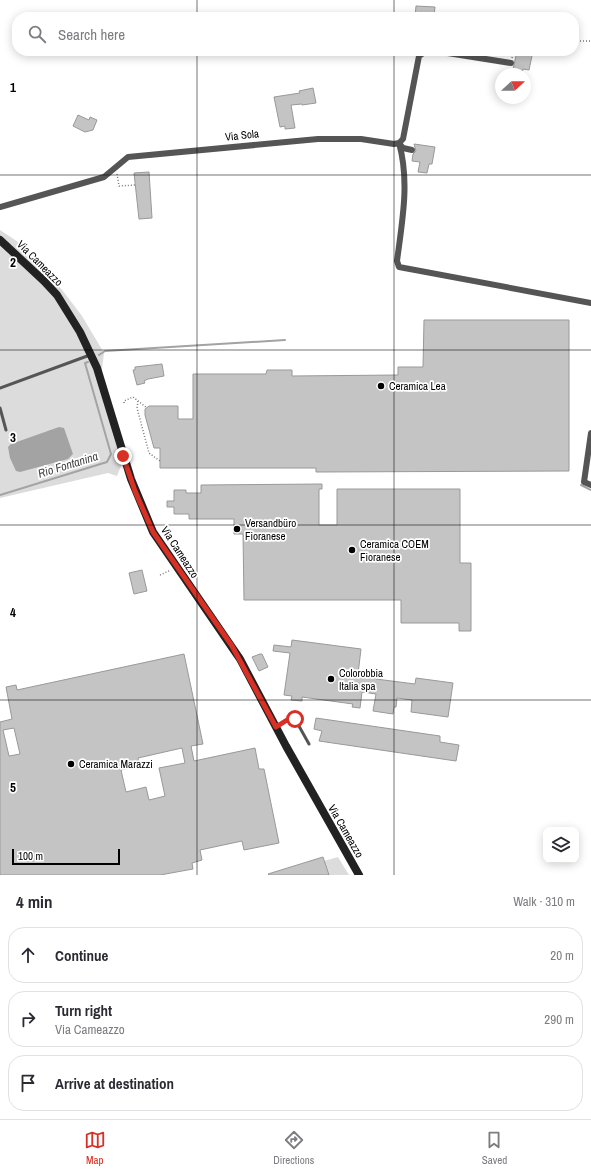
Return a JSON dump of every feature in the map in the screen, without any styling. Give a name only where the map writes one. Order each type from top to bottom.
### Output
[{"type":"street","points":[[399,143],[403,139],[419,56]]},
{"type":"street","points":[[467,56],[511,63]]},
{"type":"street","name":"Via Sola","points":[[0,207],[104,177],[128,157],[284,141],[361,139],[399,143]]},
{"type":"street","points":[[399,143],[403,148],[412,150]]},
{"type":"street","points":[[399,143],[405,182],[404,205],[397,261],[399,267],[591,303]]},
{"type":"street","name":"Via Cameazzo","points":[[0,240],[29,265],[57,295],[80,332],[92,354],[107,395],[133,485],[153,532],[232,646],[359,875]]},
{"type":"street","points":[[591,433],[584,482],[591,485]]},
{"type":"lane","points":[[0,388],[92,354]]},
{"type":"lane","points":[[0,408],[6,430]]},
{"type":"lane","points":[[276,727],[287,720],[295,719],[308,744]]},
{"type":"path","points":[[579,41],[591,41]]},
{"type":"path","points":[[112,170],[117,174],[119,186],[135,185]]},
{"type":"path","points":[[124,403],[124,401],[133,397],[147,408]]},
{"type":"path","points":[[138,402],[137,408],[149,452],[160,461]]},
{"type":"path","points":[[160,575],[172,570]]},
{"type":"shaded area","points":[[0,230],[18,242],[63,291],[82,316],[104,353],[101,377],[125,456],[117,476],[108,473],[0,498]]},
{"type":"shaded area","points":[[59,427],[64,428],[73,454],[68,459],[20,472],[16,471],[10,458],[8,447],[11,444]]},
{"type":"shaded area","points":[[338,857],[349,875],[329,875],[324,861]]},
{"type":"building","points":[[416,6],[435,7],[434,12],[415,12]]},
{"type":"building","points":[[516,56],[532,56],[529,68],[513,68]]},
{"type":"building","points":[[313,88],[316,103],[291,105],[295,128],[285,129],[285,126],[280,127],[274,97],[300,93],[299,91]]},
{"type":"building","points":[[78,115],[89,120],[90,117],[97,120],[93,130],[85,132],[73,126]]},
{"type":"building","points":[[414,144],[435,147],[432,164],[429,164],[427,173],[418,172],[420,162],[412,161],[413,154],[416,151]]},
{"type":"building","points":[[149,172],[152,218],[139,219],[134,173]]},
{"type":"building","name":"Ceramica Lea","points":[[424,320],[569,320],[569,471],[316,472],[316,468],[160,468],[160,448],[154,448],[145,415],[145,409],[149,406],[178,406],[178,419],[193,419],[193,374],[266,374],[267,370],[292,370],[292,376],[398,375],[398,367],[423,367]]},
{"type":"building","points":[[162,364],[164,376],[148,379],[144,381],[145,383],[137,385],[133,370],[135,370],[135,367]]},
{"type":"building","points":[[322,484],[322,489],[319,489],[319,525],[337,525],[337,489],[460,489],[460,563],[471,563],[471,631],[459,631],[459,623],[401,623],[401,600],[244,600],[243,534],[234,534],[234,519],[189,519],[189,514],[174,514],[174,507],[167,507],[167,501],[174,501],[174,490],[186,490],[186,493],[201,493],[201,485]]},
{"type":"building","points":[[142,570],[147,591],[134,594],[129,573]]},
{"type":"building","name":"Colorobbia Italia spa","points":[[292,640],[361,649],[358,674],[377,676],[376,679],[415,684],[416,678],[453,683],[448,717],[411,712],[412,700],[397,698],[396,707],[394,707],[393,714],[373,711],[376,694],[362,692],[360,708],[352,707],[353,704],[302,697],[302,701],[291,700],[292,696],[284,695],[290,653],[273,651],[274,645],[291,647]]},
{"type":"building","name":"Ceramica Marazzi","points":[[184,654],[203,744],[191,746],[194,761],[255,748],[259,769],[264,769],[279,843],[244,850],[242,841],[200,850],[202,860],[192,863],[193,869],[160,875],[0,875],[0,722],[12,719],[6,687],[16,685],[17,690]],"holes":[[[14,728],[20,754],[9,756],[3,730]],[[182,748],[185,763],[159,768],[165,796],[149,800],[146,787],[126,792],[121,770],[139,766],[138,758]]]},
{"type":"building","points":[[262,654],[268,667],[259,671],[252,657]]},
{"type":"building","name":"Colorobbia Italia spa","points":[[316,718],[440,736],[440,742],[459,745],[456,761],[319,741],[322,731],[314,729]]},
{"type":"building","points":[[323,857],[329,875],[268,874]]},
{"type":"waterway","name":"Rio Fontanina","points":[[99,355],[105,351],[285,340]]},
{"type":"waterway","name":"Rio Fontanina","points":[[0,495],[107,462],[111,454],[85,363],[88,362]]},
{"type":"waterway","name":"Rio Fontanina","points":[[581,485],[591,490]]},
{"type":"place","name":"Ceramica Lea","points":[[381,386]]},
{"type":"place","name":"Versandbüro Fioranese","points":[[237,529]]},
{"type":"place","name":"Ceramica COEM Fioranese","points":[[352,550]]},
{"type":"place","name":"Colorobbia Italia spa","points":[[331,679]]},
{"type":"place","name":"Ceramica Marazzi","points":[[71,764]]},
{"type":"route","points":[[123,456],[144,514],[160,545],[232,646],[276,727],[287,720],[295,719]]}]
